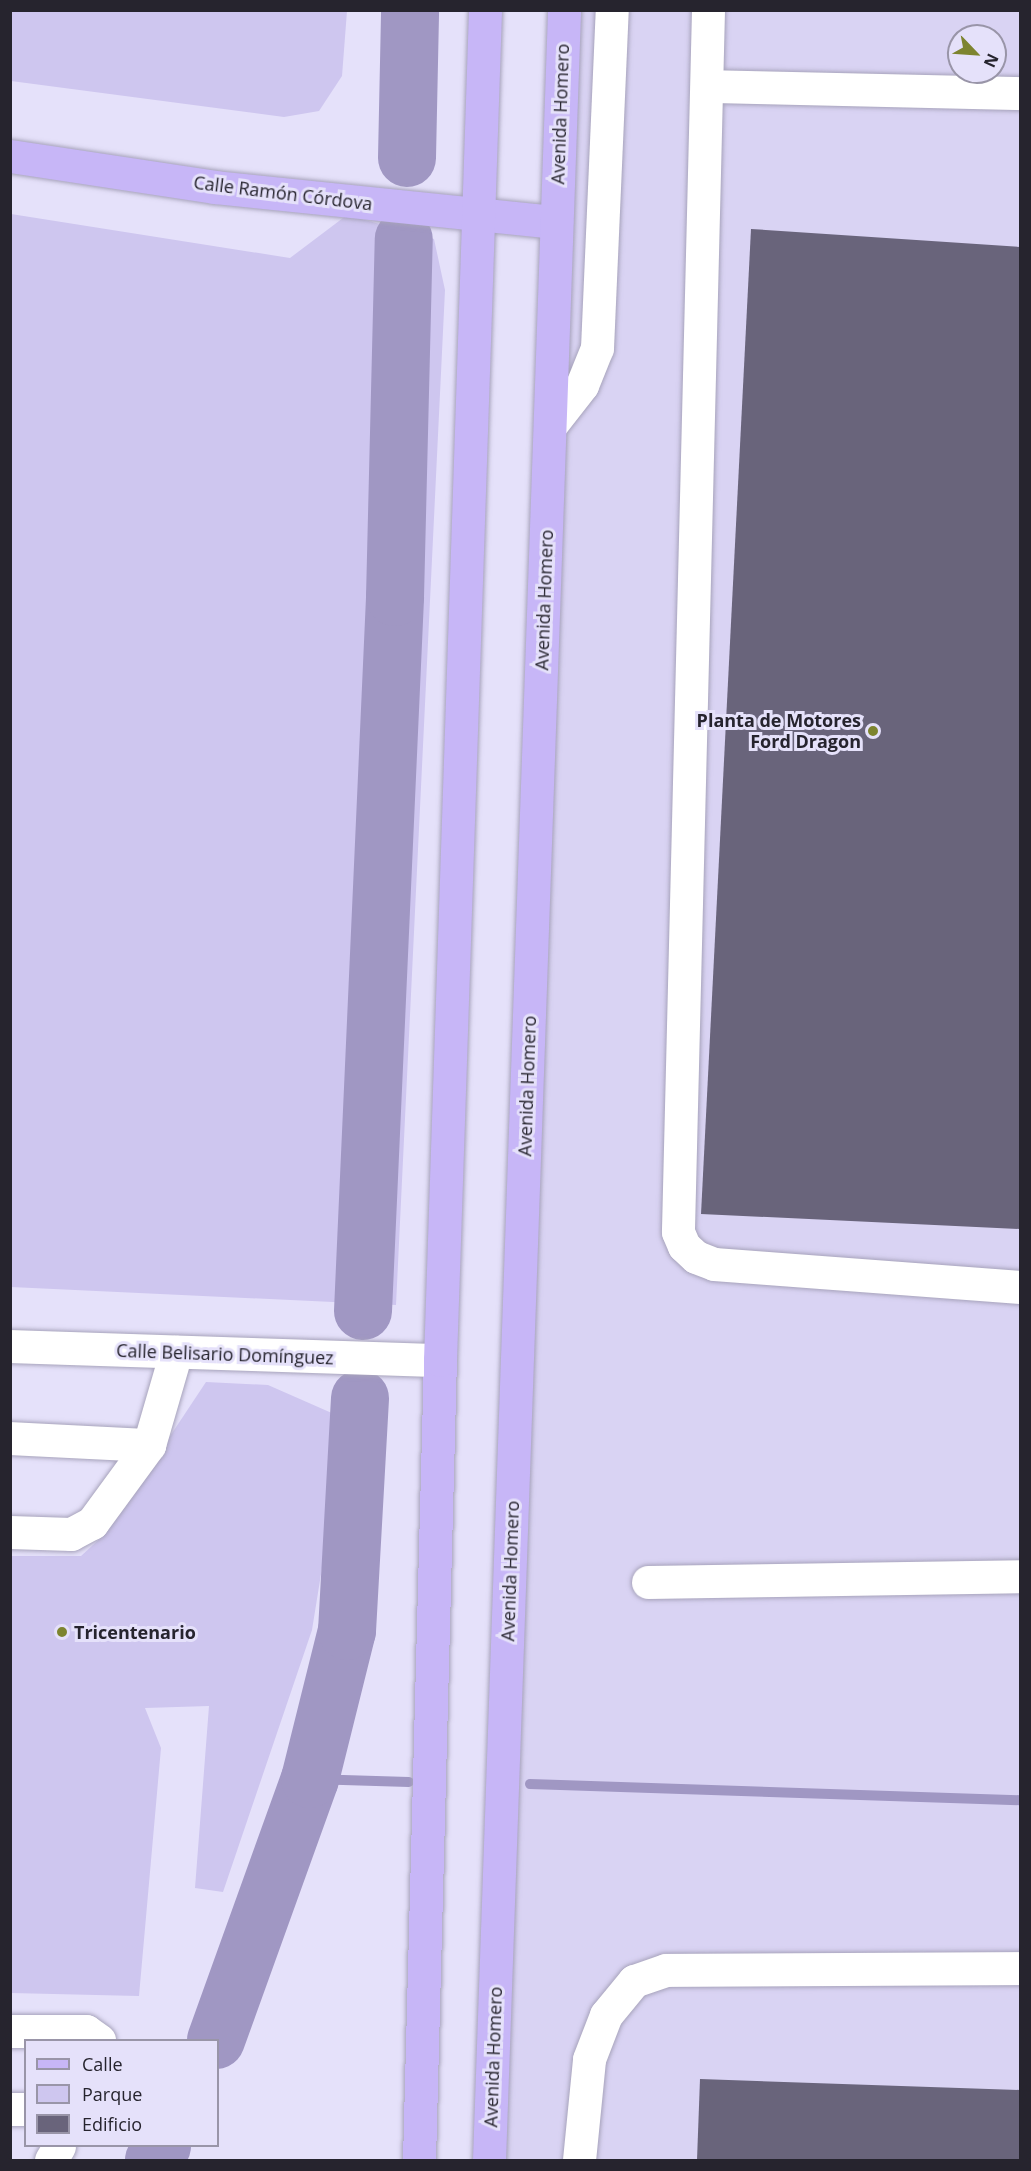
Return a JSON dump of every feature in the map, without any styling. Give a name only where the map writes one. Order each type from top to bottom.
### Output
[{"type":"main road","points":[[419,2160],[440,1360],[480,215],[485,10]]},
{"type":"main road","name":"Avenida Homero","points":[[489,2160],[564,10]]},
{"type":"main road","name":"Calle Ramón Córdova","points":[[10,156],[215,187],[556,222]]},
{"type":"street","points":[[550,426],[582,385],[597,348],[612,10]]},
{"type":"street","points":[[708,10],[708,86],[678,1232],[684,1246],[696,1257],[714,1264],[1020,1287]]},
{"type":"street","points":[[708,86],[1020,93]]},
{"type":"street","name":"Calle Belisario Domínguez","points":[[10,1346],[440,1360]]},
{"type":"street","points":[[10,1532],[84,1530],[149,1445],[176,1352]]},
{"type":"street","points":[[10,1438],[149,1445]]},
{"type":"street","points":[[648,1582],[1020,1576]]},
{"type":"street","points":[[579,2160],[589,2059],[606,2015],[634,1981],[666,1970],[1020,1968]]},
{"type":"street","points":[[10,2031],[86,2031],[98,2039]]},
{"type":"shaded area","points":[[579,11],[1020,11],[1020,2160],[497,2160]]},
{"type":"green space","points":[[11,10],[347,11],[342,76],[319,111],[284,117],[11,81]]},
{"type":"green space","points":[[11,214],[290,258],[347,215],[434,239],[445,290],[396,1305],[11,1287]]},
{"type":"green space","points":[[206,1382],[268,1385],[334,1414],[326,1543],[312,1630],[223,1892],[195,1888],[209,1706],[145,1708],[161,1748],[139,1996],[11,1993],[11,1556],[81,1556],[105,1534]]},
{"type":"building","name":"Planta de Motores Ford Dragon","points":[[751,229],[1020,247],[1020,1229],[701,1214]]},
{"type":"building","points":[[700,2079],[1020,2090],[1020,2160],[697,2160]]},
{"type":"waterway","points":[[407,158],[410,10]]},
{"type":"waterway","points":[[363,1311],[395,597],[404,239]]},
{"type":"waterway","points":[[216,2039],[310,1779],[347,1631],[360,1398]]},
{"type":"waterway","points":[[310,1779],[409,1782]]},
{"type":"waterway","points":[[530,1784],[1020,1800]]},
{"type":"waterway","points":[[154,2160],[161,2147]]},
{"type":"place","name":"Planta de Motores Ford Dragon","points":[[873,731]]},
{"type":"place","name":"Tricentenario","points":[[62,1632]]}]
